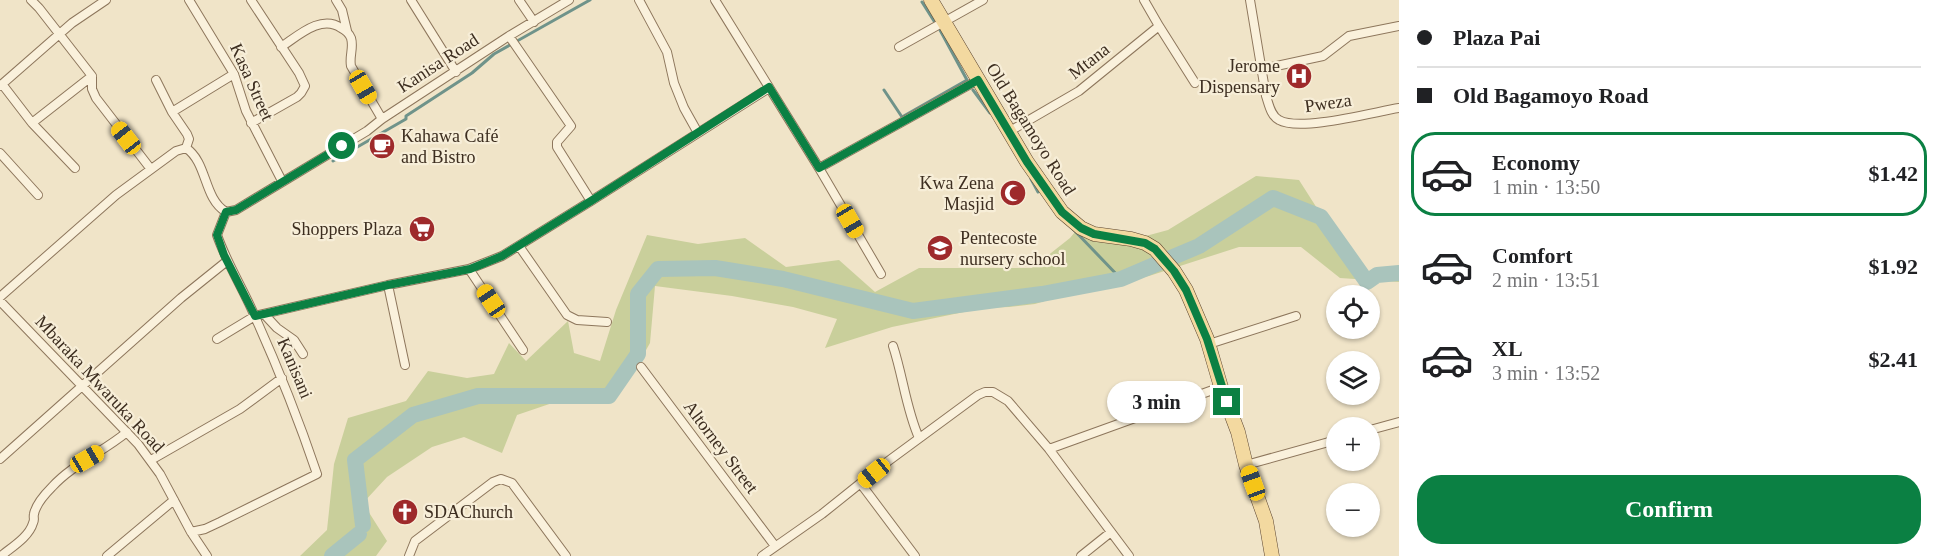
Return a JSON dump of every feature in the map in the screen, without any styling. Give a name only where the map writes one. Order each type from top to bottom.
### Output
[{"type":"main road","name":"Old Bagamoyo Road","points":[[931,0],[1027,162],[1062,212],[1081,228],[1094,234],[1145,243],[1155,249],[1174,271],[1186,290],[1209,344],[1221,387],[1238,432],[1246,465],[1266,521],[1272,556]]},
{"type":"street","points":[[31,0],[92,76],[92,89],[96,98],[150,168]]},
{"type":"street","points":[[75,168],[32,123],[1,85],[59,33],[106,0]]},
{"type":"street","name":"Kasa Street","points":[[189,0],[234,74],[251,123],[282,181]]},
{"type":"street","points":[[251,0],[304,82],[304,89],[297,97],[251,123]]},
{"type":"street","points":[[336,0],[342,10],[353,47],[351,66],[382,119]]},
{"type":"street","points":[[411,0],[456,72]]},
{"type":"street","points":[[519,0],[534,22]]},
{"type":"street","name":"Kanisa Road","points":[[226,212],[236,210],[367,131],[509,36],[569,0]]},
{"type":"street","points":[[639,0],[667,52],[674,83],[698,133]]},
{"type":"street","points":[[715,0],[819,168],[881,274]]},
{"type":"street","points":[[899,47],[982,0]]},
{"type":"street","points":[[1144,0],[1195,83]]},
{"type":"street","name":"Pweza","points":[[1250,0],[1271,111],[1279,120],[1288,123],[1310,124],[1399,108]]},
{"type":"street","points":[[281,47],[303,32],[326,22],[347,31]]},
{"type":"street","name":"Mtana","points":[[1010,131],[1079,91],[1159,26]]},
{"type":"street","points":[[1262,69],[1323,56],[1349,36],[1399,26]]},
{"type":"street","points":[[509,36],[571,126],[557,142],[557,147],[591,201]]},
{"type":"street","points":[[172,112],[234,74]]},
{"type":"street","points":[[32,123],[92,76]]},
{"type":"street","points":[[819,168],[978,80]]},
{"type":"street","points":[[156,81],[172,112],[187,134],[189,139],[186,148]]},
{"type":"street","points":[[217,339],[255,316],[388,285],[470,269],[519,246],[769,87]]},
{"type":"street","points":[[0,299],[150,168],[176,150],[186,148],[194,154],[214,201],[226,212]]},
{"type":"street","points":[[0,153],[38,195]]},
{"type":"street","name":"Kanisani","points":[[191,532],[205,529],[317,474],[282,378],[217,235],[226,212]]},
{"type":"street","points":[[519,246],[567,315],[577,320],[607,322]]},
{"type":"street","points":[[0,459],[181,298],[227,261]]},
{"type":"street","points":[[470,269],[523,350]]},
{"type":"street","points":[[388,285],[405,364]]},
{"type":"street","name":"Mbaraka Mwaruka Road","points":[[0,299],[151,460],[207,556]]},
{"type":"street","points":[[0,315],[7,308]]},
{"type":"street","points":[[264,314],[277,328],[294,340],[303,354]]},
{"type":"street","points":[[1209,344],[1296,316]]},
{"type":"street","points":[[893,346],[913,424],[920,438]]},
{"type":"street","name":"Altorney Street","points":[[641,367],[775,546]]},
{"type":"street","points":[[151,460],[240,409],[282,378]]},
{"type":"street","points":[[1049,449],[1221,387]]},
{"type":"street","points":[[766,555],[978,395],[993,392],[1008,401],[1049,449],[1129,556]]},
{"type":"street","points":[[1380,427],[1399,422]]},
{"type":"street","points":[[1,556],[28,531],[34,522],[34,513],[39,503],[54,485],[127,432]]},
{"type":"street","points":[[1246,465],[1326,443]]},
{"type":"street","points":[[409,556],[415,541],[493,482],[501,479],[512,483],[566,556]]},
{"type":"street","points":[[861,484],[915,556]]},
{"type":"street","points":[[107,556],[174,500]]},
{"type":"street","points":[[1081,556],[1111,532]]},
{"type":"green space","points":[[1256,176],[1299,180],[1359,274],[1368,279],[1399,265],[1399,282],[1340,278],[1301,247],[1239,247],[1149,276],[1035,304],[983,308],[892,327],[825,348],[837,319],[793,307],[655,286],[650,343],[632,375],[613,398],[567,398],[517,415],[502,453],[464,437],[432,447],[387,477],[363,503],[387,541],[376,556],[300,556],[327,530],[334,464],[348,418],[406,401],[428,371],[467,378],[494,374],[509,343],[526,361],[568,321],[574,353],[600,361],[616,310],[647,235],[698,244],[745,238],[786,267],[839,260],[875,292],[919,268],[1032,268],[1070,238],[1079,227],[1131,240],[1168,230]]},
{"type":"waterway","points":[[333,161],[406,119],[406,116],[472,73],[494,54],[590,0]]},
{"type":"waterway","points":[[922,2],[934,21]]},
{"type":"waterway","points":[[884,90],[902,117],[967,80],[940,30]]},
{"type":"waterway","points":[[973,90],[990,113]]},
{"type":"waterway","points":[[1031,179],[1038,192]]},
{"type":"waterway","points":[[363,525],[355,460],[413,415],[478,396],[609,396],[638,354],[638,294],[658,269],[715,268],[783,279],[913,311],[1042,294],[1121,279],[1199,246],[1273,198],[1321,217],[1367,282],[1377,275],[1399,273]]},
{"type":"waterway","points":[[1073,229],[1121,279]]},
{"type":"waterway","points":[[332,556],[359,534]]},
{"type":"place","name":"Jerome Dispensary","points":[[1299,76]]},
{"type":"place","name":"Kahawa Café and Bistro","points":[[382,146]]},
{"type":"place","name":"Kwa Zena Masjid","points":[[1013,193]]},
{"type":"place","name":"Shoppers Plaza","points":[[422,229]]},
{"type":"place","name":"Pentecoste nursery school","points":[[940,248]]},
{"type":"place","name":"SDAChurch","points":[[405,512]]},
{"type":"route","points":[[342,146],[236,210],[226,212],[217,235],[224,255],[255,316],[388,285],[470,269],[502,256],[769,87],[819,168],[978,80],[1027,162],[1062,212],[1081,228],[1094,234],[1145,243],[1155,249],[1174,271],[1186,290],[1207,339],[1227,402]]}]
